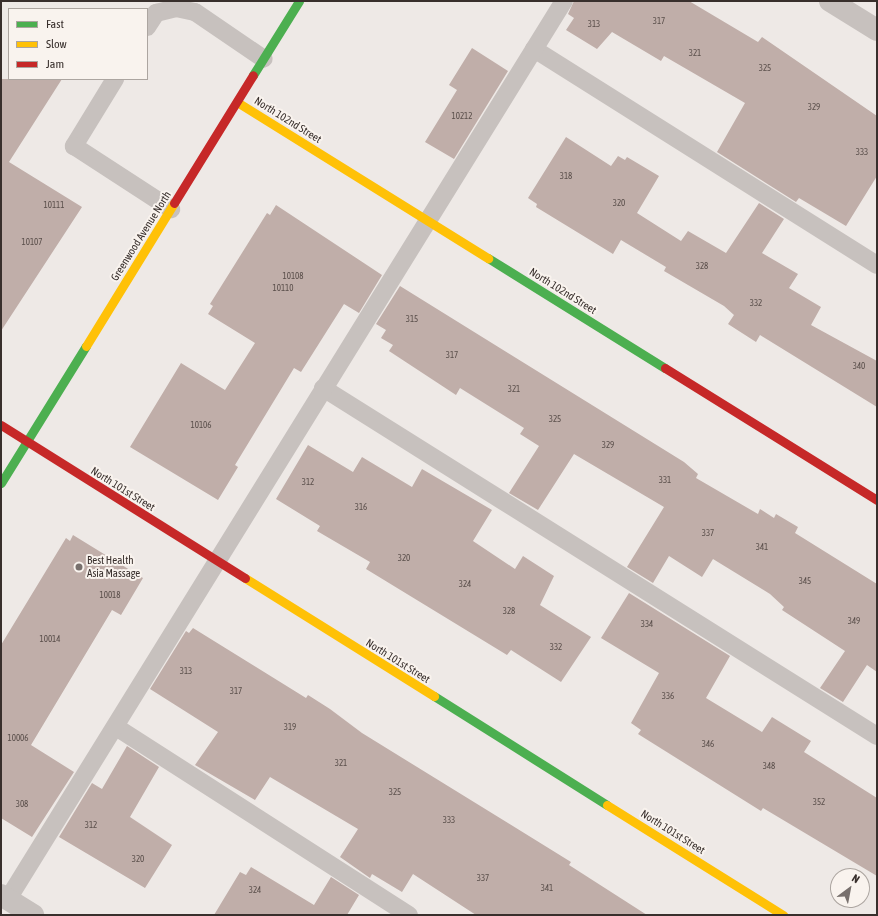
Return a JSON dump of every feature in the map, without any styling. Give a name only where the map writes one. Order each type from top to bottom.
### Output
[{"type":"street","name":"Greenwood Avenue North","points":[[1,483],[28,442],[300,1]]},
{"type":"street","points":[[830,1],[877,30]]},
{"type":"street","name":"North 102nd Street","points":[[237,102],[426,221],[877,500]]},
{"type":"street","name":"North 101st Street","points":[[1,425],[216,562],[783,915]]},
{"type":"street","points":[[4,897],[33,915]]},
{"type":"lane","points":[[4,897],[116,727],[426,221],[564,1]]},
{"type":"lane","points":[[148,25],[156,13],[176,8],[195,12],[264,59]]},
{"type":"lane","points":[[534,50],[877,265]]},
{"type":"lane","points":[[114,80],[74,146],[171,209]]},
{"type":"lane","points":[[323,388],[877,736]]},
{"type":"lane","points":[[116,727],[409,915]]},
{"type":"building","points":[[574,1],[689,1],[758,42],[762,37],[877,116],[877,176],[846,226],[799,198],[796,202],[717,152],[745,103],[664,56],[661,61],[612,32],[597,49],[566,30],[574,18],[568,14]]},
{"type":"building","points":[[472,48],[508,71],[454,159],[425,142],[457,90],[449,85]]},
{"type":"building","points":[[1,79],[61,80],[9,162],[82,207],[1,331]]},
{"type":"building","points":[[566,137],[611,166],[618,156],[625,160],[627,157],[659,176],[637,213],[681,241],[688,231],[726,253],[759,203],[784,219],[762,253],[798,274],[789,288],[821,307],[811,325],[877,361],[877,407],[760,335],[756,342],[728,324],[734,315],[724,306],[664,271],[666,267],[621,240],[613,254],[536,207],[537,204],[528,198]]},
{"type":"building","points":[[276,205],[382,275],[359,313],[344,304],[301,372],[294,368],[235,465],[238,467],[218,500],[130,447],[181,363],[225,390],[255,343],[208,314],[213,306],[210,304],[267,213],[270,215]]},
{"type":"building","points":[[400,286],[684,462],[698,474],[696,478],[758,514],[760,509],[774,518],[776,514],[798,527],[795,533],[877,584],[877,672],[867,665],[843,702],[820,688],[845,651],[782,610],[784,607],[770,594],[713,559],[702,577],[669,556],[653,583],[627,567],[664,507],[574,454],[538,510],[509,493],[539,446],[520,434],[524,428],[460,388],[456,395],[389,351],[393,345],[381,338],[386,330],[376,324]]},
{"type":"building","points":[[308,445],[353,472],[362,457],[412,487],[422,469],[492,510],[473,541],[515,569],[523,556],[554,576],[540,605],[591,637],[561,682],[511,650],[507,655],[366,569],[370,562],[317,531],[320,526],[276,499]]},
{"type":"building","points":[[73,535],[143,578],[121,615],[112,610],[31,745],[74,772],[32,837],[1,818],[1,645],[66,538],[70,541]]},
{"type":"building","points":[[629,593],[730,656],[706,698],[762,732],[772,717],[811,741],[804,752],[877,798],[877,876],[870,872],[870,868],[864,868],[763,808],[761,811],[638,734],[641,730],[631,723],[659,673],[601,638]]},
{"type":"building","points":[[193,628],[306,698],[308,695],[330,709],[362,733],[571,862],[569,865],[647,915],[476,915],[413,874],[402,892],[372,874],[370,878],[340,857],[358,829],[270,777],[255,800],[195,765],[218,732],[150,689],[186,631],[189,633]]},
{"type":"building","points":[[127,746],[159,767],[130,817],[172,845],[145,888],[59,837],[92,783],[102,789]]},
{"type":"building","points":[[251,867],[314,905],[331,877],[359,895],[347,915],[214,915],[240,872],[246,875]]},
{"type":"traffic: fast","points":[[253,75],[299,1]]},
{"type":"traffic: fast","points":[[488,258],[665,368]]},
{"type":"traffic: fast","points":[[1,483],[86,346]]},
{"type":"traffic: fast","points":[[434,696],[607,805]]},
{"type":"traffic: slow","points":[[237,102],[488,258]]},
{"type":"traffic: slow","points":[[86,346],[174,203]]},
{"type":"traffic: slow","points":[[245,578],[434,696]]},
{"type":"traffic: slow","points":[[607,805],[783,915]]},
{"type":"traffic: jam","points":[[174,203],[253,75]]},
{"type":"traffic: jam","points":[[665,368],[877,500]]},
{"type":"traffic: jam","points":[[1,425],[245,578]]},
{"type":"place","name":"Best Health Asia Massage","points":[[79,567]]}]
